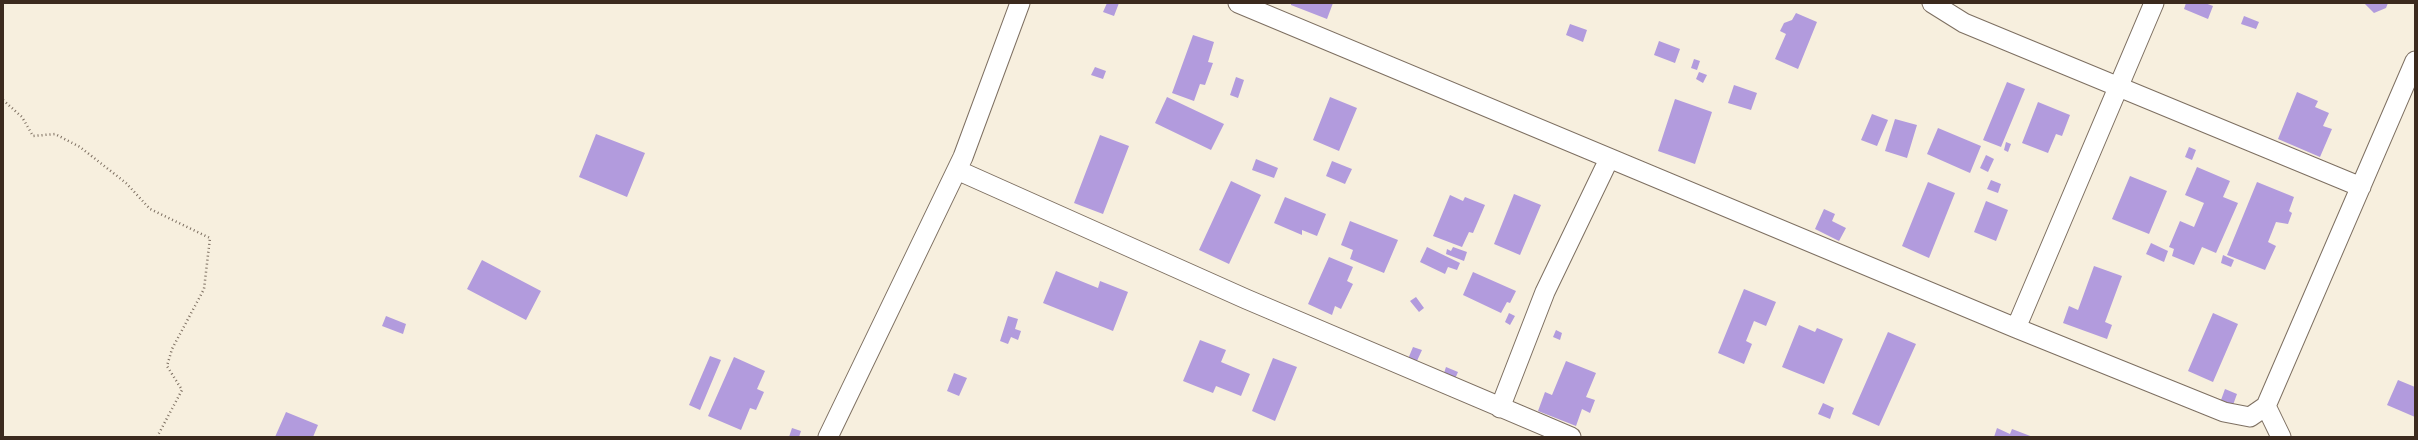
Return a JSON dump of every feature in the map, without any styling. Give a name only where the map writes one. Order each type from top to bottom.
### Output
[{"type":"street","points":[[828,437],[957,170],[1020,3]]},
{"type":"street","points":[[1238,3],[2016,328],[2224,412],[2250,417],[2266,406],[2415,61]]},
{"type":"street","points":[[1932,3],[1964,23],[2118,88],[2361,186]]},
{"type":"street","points":[[2016,328],[2154,3]]},
{"type":"street","points":[[1500,408],[1545,292],[1609,159]]},
{"type":"street","points":[[957,170],[1246,299],[1571,437]]},
{"type":"street","points":[[2266,406],[2281,437]]},
{"type":"path","points":[[3,100],[22,117],[33,136],[54,134],[80,147],[126,183],[150,209],[210,238],[204,289],[172,349],[167,366],[182,390],[157,437]]},
{"type":"building","points":[[1107,3],[1119,3],[1114,16],[1103,12]]},
{"type":"building","points":[[1291,3],[1333,3],[1327,19],[1291,5]]},
{"type":"building","points":[[2186,3],[2205,3],[2213,6],[2208,19],[2184,9]]},
{"type":"building","points":[[2364,3],[2388,3],[2386,8],[2374,13]]},
{"type":"building","points":[[1796,13],[1817,22],[1798,69],[1775,59],[1786,34],[1780,31],[1784,23],[1792,20]]},
{"type":"building","points":[[2244,16],[2259,22],[2256,29],[2241,24]]},
{"type":"building","points":[[1570,24],[1587,30],[1583,42],[1566,35]]},
{"type":"building","points":[[1193,35],[1214,42],[1208,62],[1213,63],[1205,85],[1200,84],[1194,101],[1172,93]]},
{"type":"building","points":[[1659,41],[1680,49],[1675,63],[1654,55]]},
{"type":"building","points":[[1694,59],[1700,61],[1697,70],[1691,68]]},
{"type":"building","points":[[1095,67],[1106,71],[1103,79],[1091,75]]},
{"type":"building","points":[[1699,72],[1707,75],[1703,83],[1696,79]]},
{"type":"building","points":[[1236,77],[1244,80],[1238,98],[1230,95]]},
{"type":"building","points":[[2007,82],[2025,89],[2001,147],[1983,140]]},
{"type":"building","points":[[1734,85],[1757,93],[1751,110],[1728,103]]},
{"type":"building","points":[[2297,92],[2318,101],[2315,107],[2329,113],[2323,126],[2332,129],[2320,157],[2278,139]]},
{"type":"building","points":[[1167,97],[1224,124],[1211,150],[1155,123]]},
{"type":"building","points":[[1330,97],[1357,108],[1339,151],[1313,140]]},
{"type":"building","points":[[1675,99],[1712,112],[1695,164],[1658,151]]},
{"type":"building","points":[[2038,102],[2070,115],[2062,136],[2056,134],[2048,153],[2022,143]]},
{"type":"building","points":[[1872,114],[1888,120],[1877,146],[1861,140]]},
{"type":"building","points":[[1895,119],[1917,125],[1907,158],[1885,151]]},
{"type":"building","points":[[1938,128],[1981,146],[1970,173],[1927,154]]},
{"type":"building","points":[[596,134],[645,153],[627,197],[579,177]]},
{"type":"building","points":[[1100,135],[1129,146],[1103,214],[1074,203]]},
{"type":"building","points":[[2006,142],[2011,144],[2008,152],[2004,150]]},
{"type":"building","points":[[2189,147],[2196,150],[2192,160],[2185,157]]},
{"type":"building","points":[[1986,155],[1994,159],[1988,172],[1980,168]]},
{"type":"building","points":[[1256,159],[1278,168],[1274,178],[1252,170]]},
{"type":"building","points":[[1332,161],[1352,169],[1345,184],[1326,176]]},
{"type":"building","points":[[2197,167],[2230,181],[2223,197],[2238,203],[2216,253],[2202,247],[2194,265],[2172,256],[2174,249],[2169,247],[2180,221],[2194,227],[2204,203],[2185,195]]},
{"type":"building","points":[[2130,176],[2167,191],[2149,234],[2112,219]]},
{"type":"building","points":[[1991,180],[2001,184],[1998,193],[1987,189]]},
{"type":"building","points":[[1231,181],[1261,195],[1229,264],[1199,250]]},
{"type":"building","points":[[1928,182],[1955,193],[1929,258],[1902,246]]},
{"type":"building","points":[[2257,182],[2294,197],[2289,211],[2292,213],[2288,224],[2276,222],[2268,242],[2276,246],[2265,270],[2227,255]]},
{"type":"building","points":[[1514,194],[1541,205],[1520,255],[1494,244]]},
{"type":"building","points":[[1450,195],[1463,201],[1465,197],[1485,205],[1473,233],[1469,232],[1462,247],[1433,236]]},
{"type":"building","points":[[1285,197],[1326,214],[1317,236],[1302,230],[1302,235],[1274,223]]},
{"type":"building","points":[[1986,201],[2008,210],[1996,241],[1974,232]]},
{"type":"building","points":[[1824,209],[1835,214],[1832,221],[1846,228],[1839,241],[1815,229]]},
{"type":"building","points":[[1350,221],[1398,240],[1384,273],[1350,259],[1353,250],[1341,245]]},
{"type":"building","points":[[2151,243],[2168,251],[2164,262],[2146,254]]},
{"type":"building","points":[[1427,247],[1460,263],[1457,270],[1448,267],[1445,274],[1420,262]]},
{"type":"building","points":[[1453,247],[1467,252],[1464,261],[1446,254],[1447,249],[1451,251]]},
{"type":"building","points":[[2223,255],[2234,260],[2231,267],[2221,263]]},
{"type":"building","points":[[1329,257],[1353,267],[1347,281],[1353,284],[1341,309],[1335,306],[1332,315],[1308,304]]},
{"type":"building","points":[[482,260],[541,291],[526,320],[467,289]]},
{"type":"building","points":[[2094,266],[2122,276],[2105,322],[2112,325],[2107,339],[2063,323],[2069,306],[2078,310]]},
{"type":"building","points":[[1056,271],[1098,288],[1100,281],[1128,292],[1113,331],[1043,303]]},
{"type":"building","points":[[1473,272],[1516,291],[1510,303],[1507,302],[1501,313],[1463,295]]},
{"type":"building","points":[[1744,289],[1776,302],[1766,326],[1754,321],[1746,341],[1752,344],[1744,364],[1718,353]]},
{"type":"building","points":[[1416,297],[1424,308],[1419,312],[1410,301]]},
{"type":"building","points":[[1509,313],[1515,316],[1510,325],[1505,322]]},
{"type":"building","points":[[2213,313],[2238,324],[2213,382],[2188,371]]},
{"type":"building","points":[[386,316],[406,324],[403,334],[382,326]]},
{"type":"building","points":[[1008,316],[1018,319],[1015,329],[1021,331],[1018,340],[1011,337],[1008,344],[1000,341]]},
{"type":"building","points":[[1799,325],[1815,332],[1817,328],[1843,339],[1824,384],[1782,367]]},
{"type":"building","points":[[1556,330],[1562,333],[1560,340],[1553,337]]},
{"type":"building","points":[[1888,332],[1916,344],[1879,426],[1852,414]]},
{"type":"building","points":[[1200,340],[1226,350],[1221,362],[1250,374],[1241,396],[1216,386],[1213,393],[1183,381]]},
{"type":"building","points":[[1413,347],[1422,350],[1416,363],[1408,359]]},
{"type":"building","points":[[710,356],[721,360],[700,410],[689,405]]},
{"type":"building","points":[[734,357],[765,371],[757,389],[764,392],[756,410],[750,408],[741,430],[708,416]]},
{"type":"building","points":[[1273,358],[1297,367],[1275,421],[1252,411]]},
{"type":"building","points":[[1566,361],[1596,373],[1586,397],[1595,400],[1590,413],[1582,409],[1576,426],[1538,411],[1545,392],[1552,395]]},
{"type":"building","points":[[1446,367],[1458,372],[1454,381],[1443,376]]},
{"type":"building","points":[[954,373],[967,378],[959,396],[947,391]]},
{"type":"building","points":[[2398,380],[2415,387],[2415,417],[2387,405]]},
{"type":"building","points":[[2225,389],[2237,394],[2233,405],[2221,400]]},
{"type":"building","points":[[1823,403],[1834,408],[1830,419],[1818,414]]},
{"type":"building","points":[[286,412],[318,425],[313,437],[275,437]]},
{"type":"building","points":[[792,428],[801,431],[799,437],[789,437]]},
{"type":"building","points":[[1997,428],[2010,434],[2012,429],[2033,437],[1994,437]]}]
